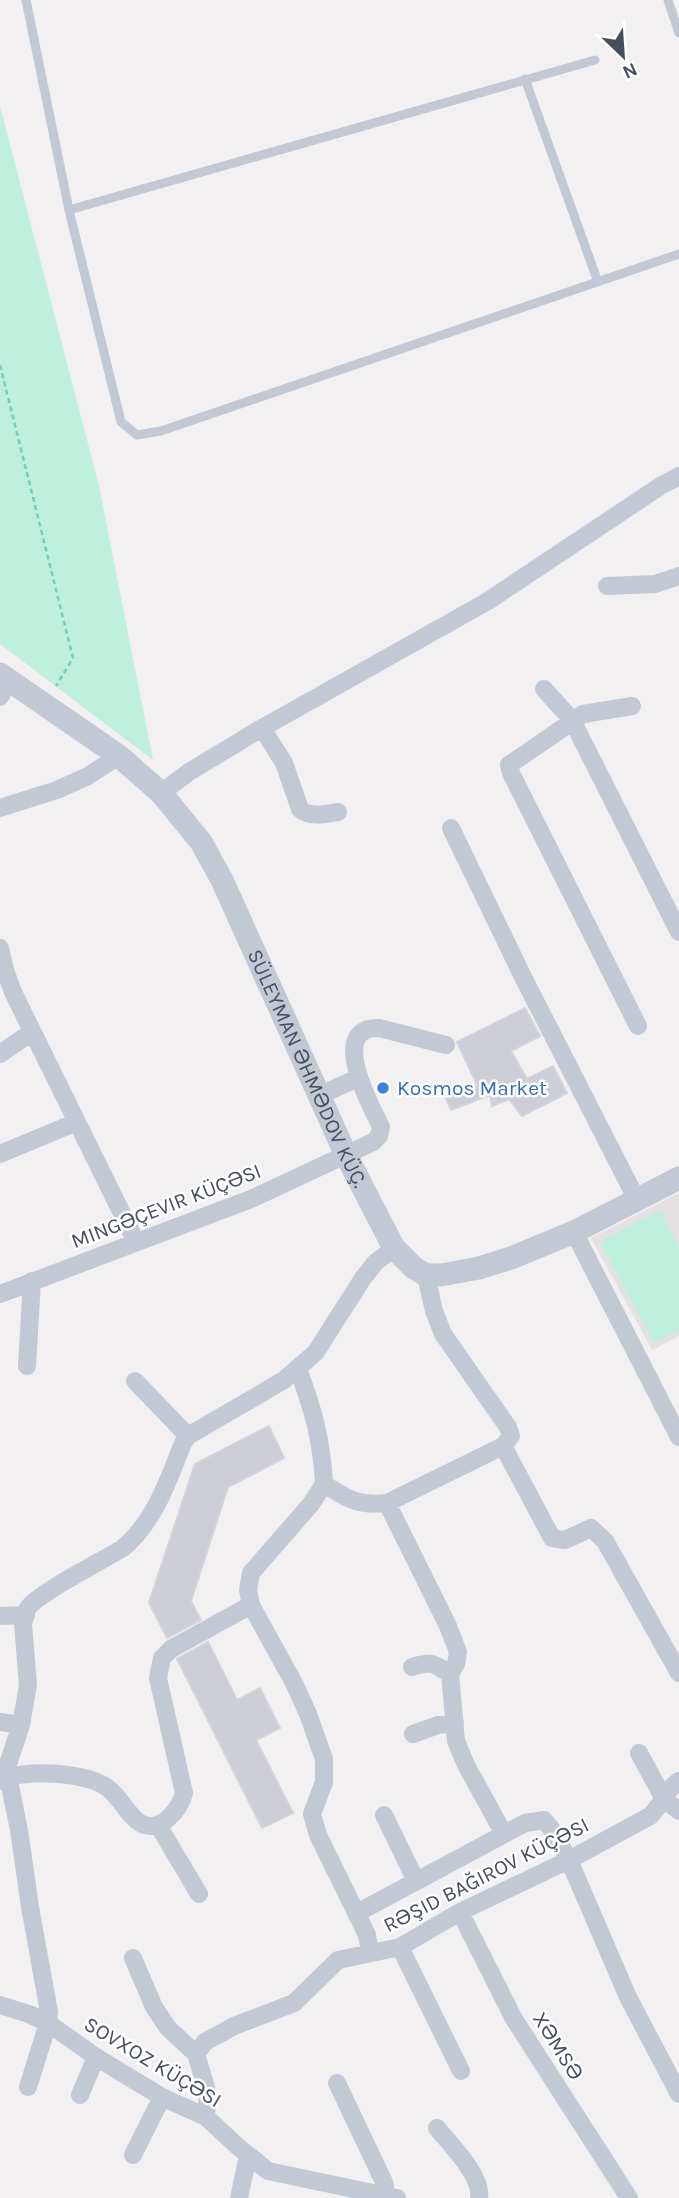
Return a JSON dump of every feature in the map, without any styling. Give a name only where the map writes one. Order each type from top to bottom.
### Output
[{"type":"street","points":[[161,793],[189,772],[262,728],[488,601],[679,476]]},
{"type":"street","points":[[607,586],[655,584],[679,576]]},
{"type":"street","name":"SÜLEYMAN ƏHMƏDOV KÜÇ.","points":[[3,684],[119,756],[161,793],[201,842],[222,880],[346,1155],[394,1248],[414,1268],[426,1275]]},
{"type":"street","points":[[544,689],[572,720],[679,932]]},
{"type":"street","points":[[632,706],[583,713],[509,765],[638,1026]]},
{"type":"street","points":[[262,728],[284,763],[300,809],[304,813],[314,815],[338,812]]},
{"type":"street","points":[[0,808],[57,790],[88,776],[119,756]]},
{"type":"street","points":[[451,828],[636,1200]]},
{"type":"street","points":[[0,948],[13,992],[136,1242]]},
{"type":"street","points":[[318,1096],[358,1078],[354,1048],[360,1035],[371,1028],[446,1045]]},
{"type":"street","points":[[0,1054],[32,1032]]},
{"type":"street","name":"MINGƏÇEVIR KÜÇƏSI","points":[[0,1294],[251,1199],[373,1142],[379,1136],[381,1128],[358,1078]]},
{"type":"street","points":[[0,1154],[77,1122]]},
{"type":"street","points":[[324,1484],[355,1503],[387,1503],[503,1446],[511,1436],[508,1427],[443,1334],[431,1302],[426,1275],[456,1274],[479,1268],[574,1232],[679,1178]]},
{"type":"street","points":[[574,1232],[679,1437]]},
{"type":"street","points":[[28,2087],[49,2012],[19,1830],[4,1778],[21,1725],[28,1685],[23,1625],[26,1615],[33,1603],[47,1593],[133,1540],[162,1495],[188,1436],[298,1370],[316,1352],[363,1278],[376,1262],[394,1248]]},
{"type":"street","points":[[27,1366],[32,1281]]},
{"type":"street","points":[[298,1370],[322,1450],[324,1484],[251,1573],[248,1590],[251,1605],[295,1685],[324,1759],[324,1782],[312,1814],[314,1824],[357,1913],[367,1936],[370,1952]]},
{"type":"street","points":[[135,1381],[188,1436]]},
{"type":"street","points":[[503,1446],[552,1538],[565,1540],[592,1528],[605,1541],[679,1673]]},
{"type":"street","points":[[387,1503],[458,1652],[456,1664],[450,1674],[456,1741],[466,1765],[504,1833]]},
{"type":"street","points":[[4,1778],[31,1774],[80,1776],[107,1786],[137,1821],[146,1826],[158,1825],[171,1816],[181,1804],[184,1793],[158,1678],[162,1658],[171,1649],[251,1605]]},
{"type":"street","points":[[0,1616],[26,1615]]},
{"type":"street","points":[[412,1667],[434,1663],[450,1674]]},
{"type":"street","points":[[0,1722],[21,1725]]},
{"type":"street","points":[[413,1734],[438,1725],[455,1723]]},
{"type":"street","points":[[639,1753],[664,1799],[679,1811]]},
{"type":"street","points":[[196,2054],[205,2042],[234,2026],[294,2003],[338,1960],[400,1947],[460,1912],[569,1860],[650,1816],[657,1810],[670,1787],[679,1781]]},
{"type":"street","points":[[384,1815],[416,1881]]},
{"type":"street","points":[[357,1913],[504,1833],[532,1820],[544,1821],[569,1860],[628,1997],[679,2094]]},
{"type":"street","points":[[158,1825],[199,1894]]},
{"type":"street","name":"XƏMSƏ","points":[[460,1912],[514,2019],[629,2198]]},
{"type":"street","points":[[400,1947],[461,2071]]},
{"type":"street","points":[[133,1958],[154,2007],[168,2028],[196,2054],[208,2094],[206,2117]]},
{"type":"street","name":"SOVXOZ KÜÇƏSI","points":[[0,2005],[48,2023],[96,2057],[162,2097],[206,2117],[268,2171],[392,2197]]},
{"type":"street","points":[[79,2095],[96,2057]]},
{"type":"street","points":[[337,2083],[392,2197]]},
{"type":"street","points":[[133,2155],[162,2097]]},
{"type":"street","points":[[436,2128],[475,2177],[480,2190],[479,2198]]},
{"type":"street","points":[[239,2198],[248,2155]]},
{"type":"lane","points":[[26,0],[69,210],[121,422],[137,435],[161,431],[679,254]]},
{"type":"lane","points":[[668,0],[679,33]]},
{"type":"lane","points":[[69,210],[595,60]]},
{"type":"lane","points":[[525,79],[598,282]]},
{"type":"path","points":[[0,365],[74,658],[56,687]]},
{"type":"shaded area","points":[[679,1193],[679,1336],[652,1350],[591,1238]]},
{"type":"green space","points":[[0,106],[99,486],[153,760],[0,644]]},
{"type":"green space","points":[[660,1210],[679,1247],[679,1329],[654,1342],[600,1242]]},
{"type":"building","points":[[525,1008],[540,1036],[511,1051],[527,1079],[553,1066],[567,1093],[522,1116],[509,1099],[492,1106],[490,1095],[451,1110],[446,1099],[477,1085],[457,1042]]},
{"type":"building","points":[[269,1426],[284,1458],[228,1487],[191,1601],[201,1620],[167,1638],[149,1603],[195,1464]]},
{"type":"building","points":[[208,1642],[237,1700],[260,1688],[280,1728],[256,1740],[293,1813],[262,1828],[177,1659]]},
{"type":"place","name":"Kosmos Market","points":[[383,1088]]}]
